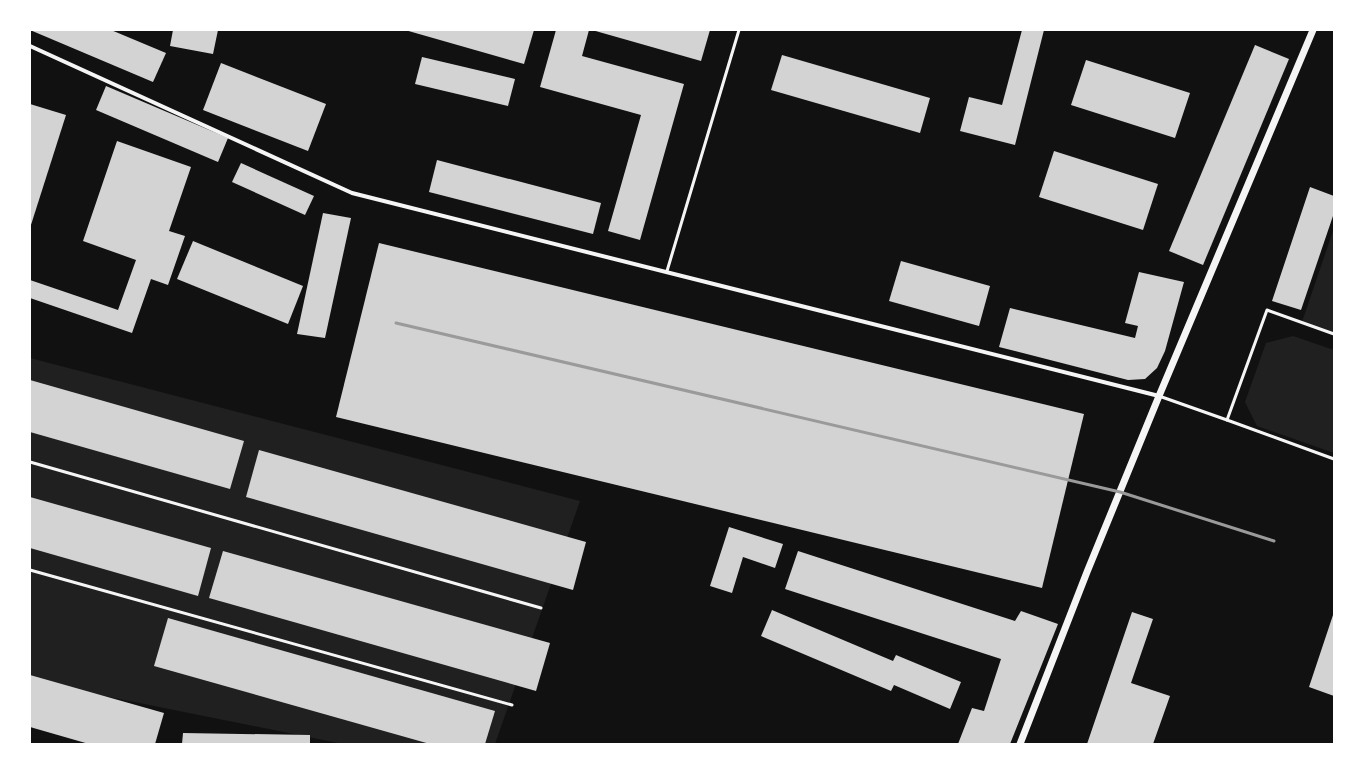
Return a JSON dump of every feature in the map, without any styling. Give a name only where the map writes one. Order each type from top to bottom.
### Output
[{"type":"street","points":[[1020,744],[1087,572],[1159,396],[1313,30]]},
{"type":"street","points":[[30,46],[352,192],[1159,396]]},
{"type":"lane","points":[[667,271],[740,30]]},
{"type":"lane","points":[[1227,420],[1267,310],[1334,334]]},
{"type":"lane","points":[[1159,396],[1334,459]]},
{"type":"lane","points":[[30,462],[541,608]]},
{"type":"lane","points":[[30,570],[512,705]]},
{"type":"shaded area","points":[[1334,228],[1334,334],[1302,322]]},
{"type":"shaded area","points":[[1293,336],[1334,350],[1334,453],[1257,426],[1245,402],[1266,343]]},
{"type":"shaded area","points":[[30,358],[580,501],[495,744],[343,744],[30,681]]},
{"type":"building","points":[[30,30],[111,30],[166,53],[153,82]]},
{"type":"building","points":[[173,30],[218,30],[213,54],[170,46]]},
{"type":"building","points":[[405,30],[534,30],[524,64]]},
{"type":"building","points":[[556,30],[589,30],[582,56],[684,84],[640,240],[608,231],[641,115],[540,87]]},
{"type":"building","points":[[592,30],[710,30],[701,61]]},
{"type":"building","points":[[1022,30],[1044,30],[1015,145],[960,131],[969,97],[1002,105]]},
{"type":"building","points":[[1255,45],[1289,59],[1203,265],[1169,251]]},
{"type":"building","points":[[782,55],[930,98],[920,133],[771,90]]},
{"type":"building","points":[[422,57],[515,79],[508,106],[415,84]]},
{"type":"building","points":[[1086,60],[1190,93],[1175,138],[1071,105]]},
{"type":"building","points":[[221,63],[326,104],[308,151],[203,110]]},
{"type":"building","points":[[106,86],[228,138],[218,162],[96,110]]},
{"type":"building","points":[[30,104],[66,115],[30,228]]},
{"type":"building","points":[[117,141],[191,167],[169,231],[185,236],[168,285],[151,279],[132,333],[30,298],[30,280],[118,310],[136,260],[83,241]]},
{"type":"building","points":[[1054,151],[1158,184],[1143,230],[1039,197]]},
{"type":"building","points":[[437,160],[601,203],[593,234],[429,192]]},
{"type":"building","points":[[241,163],[314,196],[305,215],[232,182]]},
{"type":"building","points":[[1310,187],[1334,196],[1334,213],[1301,310],[1272,301]]},
{"type":"building","points":[[323,213],[351,218],[325,338],[297,334]]},
{"type":"building","points":[[193,241],[303,286],[288,324],[177,279]]},
{"type":"building","points":[[379,243],[1084,414],[1042,588],[336,417]]},
{"type":"building","points":[[901,261],[990,286],[979,326],[889,301]]},
{"type":"building","points":[[1139,272],[1184,282],[1165,351],[1157,368],[1145,379],[1128,380],[999,347],[1010,308],[1135,338],[1138,326],[1125,323]]},
{"type":"building","points":[[30,380],[244,441],[230,489],[30,432]]},
{"type":"building","points":[[259,450],[586,542],[573,590],[246,497]]},
{"type":"building","points":[[30,497],[211,548],[198,596],[30,548]]},
{"type":"building","points":[[729,527],[783,544],[775,568],[743,557],[732,593],[710,586]]},
{"type":"building","points":[[223,551],[550,643],[536,691],[209,598]]},
{"type":"building","points":[[798,551],[1015,621],[1021,611],[1058,624],[1010,744],[958,744],[972,708],[984,711],[1001,659],[785,589]]},
{"type":"building","points":[[772,610],[893,661],[896,655],[961,682],[950,709],[894,685],[891,691],[761,636]]},
{"type":"building","points":[[1132,612],[1153,619],[1131,683],[1170,696],[1153,744],[1087,744]]},
{"type":"building","points":[[1334,612],[1334,696],[1309,687]]},
{"type":"building","points":[[168,618],[495,711],[485,744],[430,744],[154,666]]},
{"type":"building","points":[[30,675],[164,713],[155,744],[89,744],[30,727]]},
{"type":"building","points":[[183,733],[310,735],[310,744],[182,744]]},
{"type":"railway","points":[[396,323],[1120,492],[1274,541]]}]
